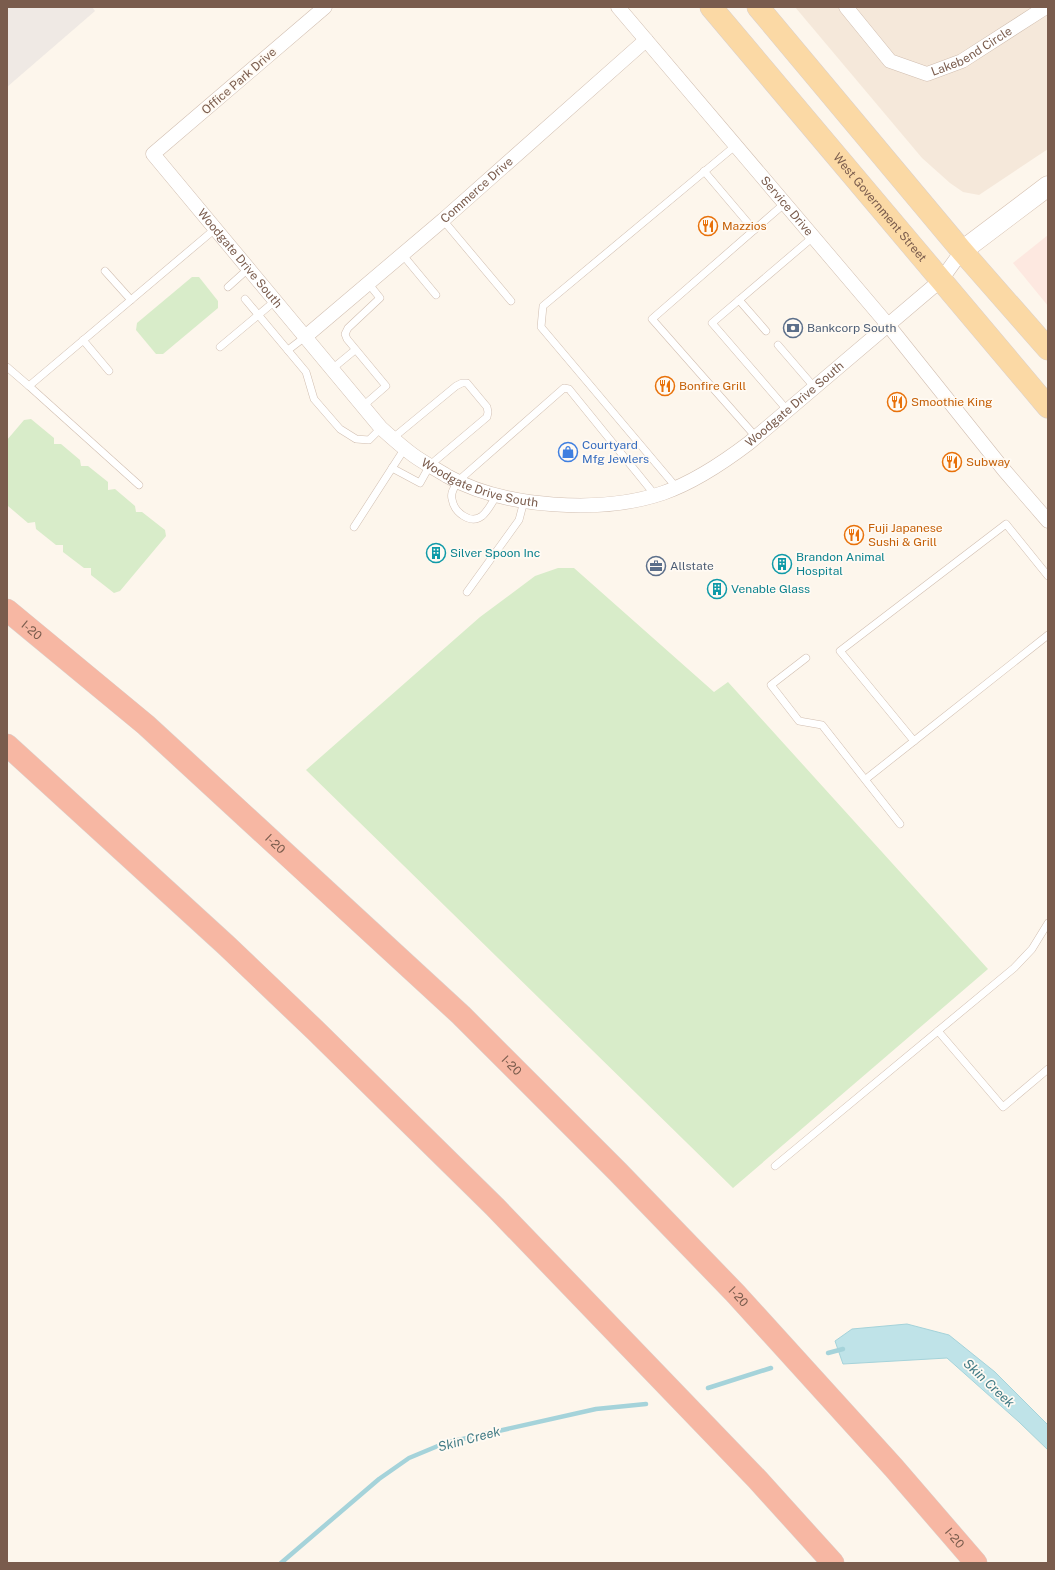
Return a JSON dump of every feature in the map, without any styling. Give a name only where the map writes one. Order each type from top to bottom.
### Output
[{"type":"highway","name":"I-20","points":[[7,610],[146,725],[461,1015],[618,1172],[735,1293],[869,1440],[976,1563]]},
{"type":"highway","points":[[7,745],[233,952],[316,1031],[489,1202],[746,1468],[833,1563]]},
{"type":"main road","name":"West Government Street","points":[[711,7],[1048,408]]},
{"type":"main road","points":[[758,7],[962,251],[1048,349]]},
{"type":"street","name":"Office Park Drive","points":[[153,154],[325,7]]},
{"type":"street","name":"Service Drive","points":[[618,7],[888,325],[1004,470],[1048,521]]},
{"type":"street","name":"Lakebend Circle","points":[[846,7],[890,61],[927,74],[962,61],[1046,7]]},
{"type":"street","name":"Commerce Drive","points":[[305,336],[442,220],[646,40]]},
{"type":"street","name":"Woodgate Drive South","points":[[153,154],[381,428],[405,448],[430,465],[458,481],[497,495],[550,505],[594,505],[633,500],[655,495],[676,487],[700,476],[730,458],[756,438],[888,325]]},
{"type":"street","points":[[888,325],[941,280],[962,251],[1048,186]]},
{"type":"lane","points":[[676,487],[541,327],[543,306],[735,146]]},
{"type":"lane","points":[[704,171],[754,230]]},
{"type":"lane","points":[[756,438],[652,319],[784,204]]},
{"type":"lane","points":[[442,220],[511,302]]},
{"type":"lane","points":[[29,386],[215,229]]},
{"type":"lane","points":[[788,411],[712,322],[813,238]]},
{"type":"lane","points":[[402,254],[436,295]]},
{"type":"lane","points":[[228,286],[248,269]]},
{"type":"lane","points":[[105,271],[131,300]]},
{"type":"lane","points":[[363,406],[386,386],[347,339],[345,334],[348,328],[380,298],[368,283]]},
{"type":"lane","points":[[245,299],[306,372],[314,398],[340,430],[356,439],[369,440],[381,428]]},
{"type":"lane","points":[[739,300],[766,331]]},
{"type":"lane","points":[[220,347],[275,301]]},
{"type":"lane","points":[[288,350],[305,336]]},
{"type":"lane","points":[[83,340],[109,371]]},
{"type":"lane","points":[[778,345],[814,388]]},
{"type":"lane","points":[[332,369],[356,350]]},
{"type":"lane","points":[[7,367],[139,485]]},
{"type":"lane","points":[[392,468],[420,483],[430,465],[487,417],[487,407],[467,384],[462,383],[456,386],[393,438]]},
{"type":"lane","points":[[497,495],[489,509],[482,516],[476,519],[468,519],[456,509],[451,498],[452,490],[458,481],[564,388],[569,389],[655,495]]},
{"type":"lane","points":[[354,527],[405,448]]},
{"type":"lane","points":[[467,592],[519,520],[524,501]]},
{"type":"lane","points":[[914,741],[840,651],[1006,524],[1048,576]]},
{"type":"lane","points":[[866,780],[1048,635]]},
{"type":"lane","points":[[806,658],[771,685],[799,720],[822,725],[900,824]]},
{"type":"lane","points":[[775,1166],[1022,961],[1037,942],[1048,923]]},
{"type":"lane","points":[[938,1031],[1004,1107],[1048,1069]]},
{"type":"shaded area","points":[[7,7],[92,7],[95,11],[7,87]]},
{"type":"shaded area","points":[[795,7],[1048,7],[1048,149],[979,195],[963,192],[950,183],[922,158]]},
{"type":"shaded area","points":[[1048,235],[1048,306],[1013,263]]},
{"type":"green space","points":[[192,277],[199,277],[218,301],[218,308],[163,354],[156,354],[136,330],[137,323]]},
{"type":"green space","points":[[31,419],[54,438],[54,444],[61,444],[80,460],[81,466],[88,466],[108,482],[108,490],[115,489],[135,506],[136,512],[142,512],[165,530],[166,536],[120,591],[114,593],[91,575],[91,568],[84,568],[63,552],[63,545],[56,545],[36,529],[35,522],[28,523],[8,506],[7,440],[24,420]]},
{"type":"green space","points":[[558,568],[574,568],[714,692],[728,682],[988,969],[733,1188],[306,770],[480,617],[535,576]]},
{"type":"water","points":[[907,1324],[949,1335],[995,1372],[1048,1425],[1048,1450],[947,1358],[843,1364],[835,1341],[852,1329]]},
{"type":"waterway","name":"Skin Creek","points":[[828,1353],[843,1349]]},
{"type":"waterway","name":"Skin Creek","points":[[708,1388],[771,1368]]},
{"type":"waterway","name":"Skin Creek","points":[[281,1563],[379,1479],[409,1458],[445,1443],[596,1409],[646,1404]]},
{"type":"place","name":"Mazzios","points":[[708,226]]},
{"type":"place","name":"Bankcorp South","points":[[793,328]]},
{"type":"place","name":"Bonfire Grill","points":[[665,386]]},
{"type":"place","name":"Smoothie King","points":[[897,402]]},
{"type":"place","name":"Courtyard Mfg Jewlers","points":[[568,452]]},
{"type":"place","name":"Subway","points":[[952,462]]},
{"type":"place","name":"Fuji Japanese Sushi & Grill","points":[[854,535]]},
{"type":"place","name":"Silver Spoon Inc","points":[[436,553]]},
{"type":"place","name":"Brandon Animal Hospital","points":[[782,564]]},
{"type":"place","name":"Allstate","points":[[656,566]]},
{"type":"place","name":"Venable Glass","points":[[717,589]]}]
